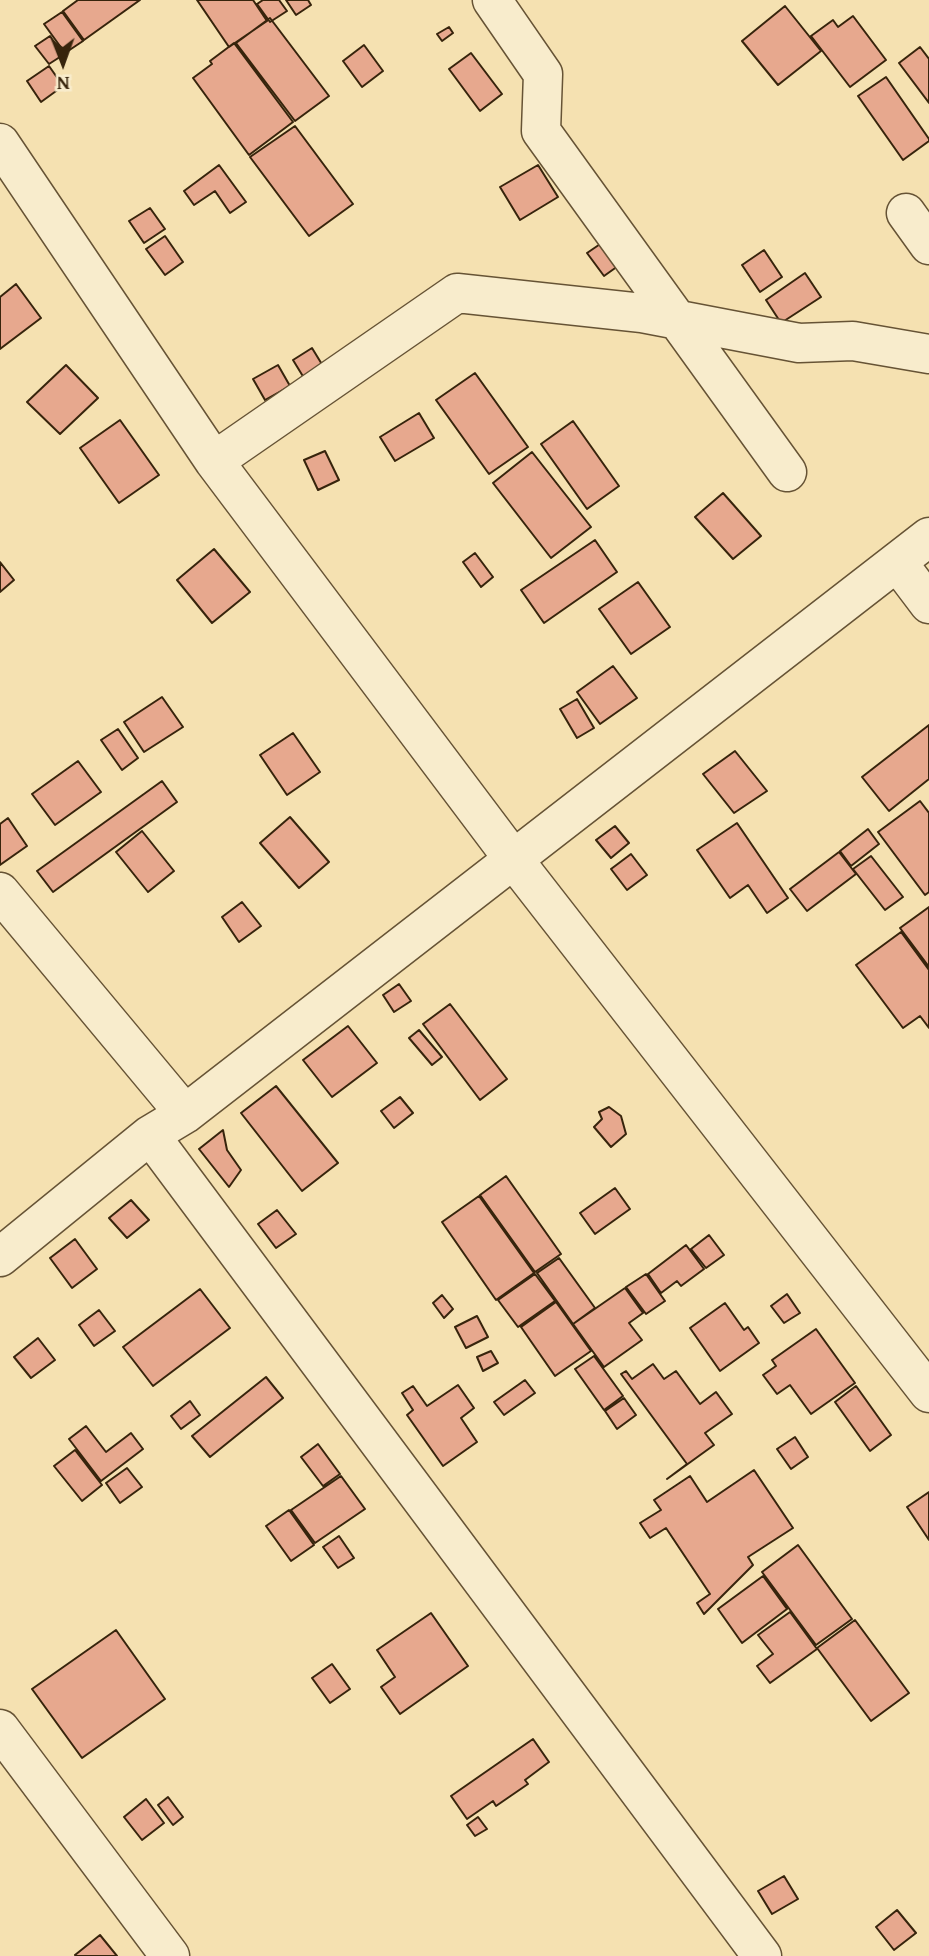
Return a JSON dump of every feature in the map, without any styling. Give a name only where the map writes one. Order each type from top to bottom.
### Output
[{"type":"street","points":[[492,0],[543,74],[541,131],[787,472]]},
{"type":"street","points":[[0,143],[215,460],[514,860],[929,1393]]},
{"type":"street","points":[[906,212],[929,244]]},
{"type":"street","points":[[215,460],[457,293],[642,313],[799,343],[853,341],[929,354]]},
{"type":"street","points":[[0,1258],[150,1135],[185,1114],[929,537]]},
{"type":"street","points":[[898,563],[929,604]]},
{"type":"street","points":[[0,892],[185,1114]]},
{"type":"street","points":[[150,1135],[762,1956]]},
{"type":"street","points":[[0,1729],[170,1956]]},
{"type":"building","points":[[78,0],[140,0],[84,40],[63,11]]},
{"type":"building","points":[[197,0],[253,0],[267,21],[229,47]]},
{"type":"building","points":[[263,0],[279,0],[287,11],[270,22],[257,4]]},
{"type":"building","points":[[286,0],[308,0],[311,5],[296,15]]},
{"type":"building","points":[[785,6],[821,51],[778,85],[742,41]]},
{"type":"building","points":[[62,12],[83,41],[65,53],[44,24]]},
{"type":"building","points":[[853,16],[886,60],[850,87],[811,36],[833,20],[838,27]]},
{"type":"building","points":[[270,18],[329,96],[295,121],[236,43]]},
{"type":"building","points":[[449,27],[453,33],[442,41],[437,34]]},
{"type":"building","points":[[50,36],[63,55],[49,64],[35,46]]},
{"type":"building","points":[[234,43],[293,122],[249,155],[193,78]]},
{"type":"building","points":[[364,45],[383,71],[362,87],[343,61]]},
{"type":"building","points":[[920,47],[929,59],[929,103],[899,63]]},
{"type":"building","points":[[471,53],[502,94],[480,111],[449,69]]},
{"type":"building","points":[[49,66],[63,86],[41,102],[27,81]]},
{"type":"building","points":[[886,77],[929,139],[903,160],[858,96]]},
{"type":"building","points":[[295,126],[353,204],[309,236],[250,157]]},
{"type":"building","points":[[219,165],[246,202],[230,213],[215,191],[194,205],[184,191]]},
{"type":"building","points":[[538,165],[558,197],[520,220],[500,187]]},
{"type":"building","points":[[150,208],[165,229],[144,243],[129,221]]},
{"type":"building","points":[[165,236],[183,262],[165,275],[146,249]]},
{"type":"building","points":[[609,238],[625,261],[604,276],[587,253]]},
{"type":"building","points":[[764,250],[782,277],[760,292],[742,265]]},
{"type":"building","points":[[805,273],[821,297],[781,323],[766,300]]},
{"type":"building","points":[[16,284],[41,318],[0,349],[0,297]]},
{"type":"building","points":[[312,348],[323,366],[304,378],[293,360]]},
{"type":"building","points":[[66,365],[98,398],[60,434],[27,402]]},
{"type":"building","points":[[278,365],[290,386],[265,400],[253,379]]},
{"type":"building","points":[[475,373],[528,447],[489,474],[436,400]]},
{"type":"building","points":[[419,413],[434,438],[395,461],[380,437]]},
{"type":"building","points":[[120,420],[159,475],[119,503],[80,448]]},
{"type":"building","points":[[573,421],[619,486],[587,509],[541,444]]},
{"type":"building","points":[[325,451],[339,480],[318,490],[304,460]]},
{"type":"building","points":[[532,452],[591,527],[551,558],[493,483]]},
{"type":"building","points":[[723,493],[761,536],[733,559],[695,517]]},
{"type":"building","points":[[595,540],[617,572],[544,623],[521,590]]},
{"type":"building","points":[[214,549],[250,592],[212,623],[177,580]]},
{"type":"building","points":[[475,553],[493,577],[481,587],[463,562]]},
{"type":"building","points":[[0,562],[14,580],[0,592]]},
{"type":"building","points":[[638,582],[670,627],[631,654],[599,609]]},
{"type":"building","points":[[613,666],[637,698],[600,724],[577,692]]},
{"type":"building","points":[[162,697],[183,727],[144,752],[124,722]]},
{"type":"building","points":[[577,699],[594,728],[577,738],[560,709]]},
{"type":"building","points":[[929,725],[929,779],[889,811],[862,777]]},
{"type":"building","points":[[118,729],[138,758],[122,770],[101,740]]},
{"type":"building","points":[[293,733],[320,772],[287,795],[260,755]]},
{"type":"building","points":[[735,751],[767,791],[734,813],[703,774]]},
{"type":"building","points":[[78,761],[101,792],[55,825],[32,794]]},
{"type":"building","points":[[162,781],[177,802],[53,892],[37,871]]},
{"type":"building","points":[[920,801],[929,813],[929,892],[925,895],[878,832]]},
{"type":"building","points":[[290,817],[329,862],[299,888],[260,843]]},
{"type":"building","points":[[8,818],[27,846],[0,865],[0,824]]},
{"type":"building","points":[[737,823],[788,898],[767,913],[748,885],[730,898],[697,850]]},
{"type":"building","points":[[615,826],[629,843],[611,858],[596,840]]},
{"type":"building","points":[[868,829],[879,844],[851,866],[840,851]]},
{"type":"building","points":[[142,831],[174,871],[148,892],[116,852]]},
{"type":"building","points":[[839,852],[856,874],[807,911],[790,889]]},
{"type":"building","points":[[631,854],[647,875],[627,890],[611,869]]},
{"type":"building","points":[[871,856],[903,897],[885,910],[853,869]]},
{"type":"building","points":[[242,902],[261,926],[239,942],[222,917]]},
{"type":"building","points":[[929,907],[929,967],[900,928]]},
{"type":"building","points":[[901,932],[929,970],[929,1028],[920,1016],[903,1028],[856,965]]},
{"type":"building","points":[[399,984],[411,1001],[394,1012],[383,995]]},
{"type":"building","points":[[450,1004],[507,1079],[480,1100],[423,1024]]},
{"type":"building","points":[[348,1026],[377,1063],[332,1097],[303,1060]]},
{"type":"building","points":[[419,1030],[442,1057],[432,1065],[409,1038]]},
{"type":"building","points":[[276,1086],[338,1163],[302,1191],[241,1113]]},
{"type":"building","points":[[400,1097],[413,1113],[394,1128],[381,1111]]},
{"type":"building","points":[[609,1107],[621,1116],[626,1134],[611,1147],[594,1127],[602,1119],[599,1112]]},
{"type":"building","points":[[223,1130],[227,1150],[241,1170],[229,1187],[199,1149]]},
{"type":"building","points":[[506,1176],[561,1254],[535,1272],[480,1195]]},
{"type":"building","points":[[615,1188],[630,1209],[595,1234],[580,1213]]},
{"type":"building","points":[[479,1196],[534,1273],[496,1300],[442,1222]]},
{"type":"building","points":[[131,1200],[149,1220],[127,1238],[109,1218]]},
{"type":"building","points":[[277,1210],[296,1234],[276,1248],[258,1224]]},
{"type":"building","points":[[709,1235],[724,1255],[706,1268],[691,1249]]},
{"type":"building","points":[[75,1239],[97,1269],[72,1288],[50,1258]]},
{"type":"building","points":[[686,1245],[704,1269],[681,1286],[677,1281],[661,1293],[648,1274]]},
{"type":"building","points":[[559,1258],[595,1308],[573,1324],[537,1273]]},
{"type":"building","points":[[535,1274],[555,1301],[518,1327],[498,1300]]},
{"type":"building","points":[[646,1274],[665,1301],[646,1314],[626,1287]]},
{"type":"building","points":[[625,1288],[643,1313],[629,1323],[642,1340],[604,1367],[573,1324]]},
{"type":"building","points":[[200,1289],[230,1328],[153,1386],[123,1347]]},
{"type":"building","points":[[787,1294],[800,1313],[784,1323],[771,1306]]},
{"type":"building","points":[[442,1295],[453,1309],[444,1318],[433,1303]]},
{"type":"building","points":[[556,1302],[591,1351],[555,1376],[521,1327]]},
{"type":"building","points":[[725,1303],[744,1330],[748,1327],[759,1343],[720,1371],[690,1328]]},
{"type":"building","points":[[99,1310],[115,1331],[94,1346],[79,1325]]},
{"type":"building","points":[[477,1316],[488,1337],[466,1348],[455,1327]]},
{"type":"building","points":[[816,1329],[855,1383],[811,1414],[790,1385],[777,1394],[763,1375],[776,1366],[772,1360]]},
{"type":"building","points":[[38,1338],[55,1360],[31,1378],[14,1357]]},
{"type":"building","points":[[491,1351],[498,1363],[483,1371],[477,1357]]},
{"type":"building","points":[[594,1356],[623,1396],[604,1410],[575,1369]]},
{"type":"building","points":[[653,1364],[664,1379],[676,1371],[700,1404],[716,1392],[732,1414],[705,1433],[714,1445],[667,1479],[687,1464],[621,1374],[626,1371],[632,1379]]},
{"type":"building","points":[[266,1377],[283,1398],[210,1457],[192,1436]]},
{"type":"building","points":[[525,1380],[535,1393],[504,1415],[494,1402]]},
{"type":"building","points":[[458,1385],[474,1408],[461,1418],[477,1442],[443,1466],[407,1415],[413,1410],[402,1393],[413,1386],[427,1406]]},
{"type":"building","points":[[856,1386],[891,1435],[870,1451],[835,1402]]},
{"type":"building","points":[[624,1398],[636,1415],[617,1429],[605,1411]]},
{"type":"building","points":[[190,1401],[200,1415],[181,1429],[171,1416]]},
{"type":"building","points":[[86,1426],[106,1452],[131,1433],[143,1449],[101,1481],[69,1439]]},
{"type":"building","points":[[795,1437],[808,1457],[791,1469],[777,1449]]},
{"type":"building","points":[[318,1444],[340,1474],[323,1486],[301,1457]]},
{"type":"building","points":[[75,1450],[102,1485],[82,1501],[54,1466]]},
{"type":"building","points":[[127,1468],[142,1487],[120,1503],[106,1483]]},
{"type":"building","points":[[754,1470],[793,1528],[748,1557],[753,1565],[704,1614],[697,1603],[710,1594],[666,1528],[650,1538],[640,1523],[661,1510],[654,1500],[690,1476],[707,1502]]},
{"type":"building","points":[[341,1476],[365,1509],[315,1543],[291,1510]]},
{"type":"building","points":[[929,1492],[929,1540],[907,1507]]},
{"type":"building","points":[[289,1510],[314,1545],[291,1561],[266,1526]]},
{"type":"building","points":[[339,1536],[354,1558],[338,1568],[323,1547]]},
{"type":"building","points":[[798,1545],[852,1619],[816,1645],[762,1572]]},
{"type":"building","points":[[763,1576],[787,1609],[742,1643],[718,1609]]},
{"type":"building","points":[[790,1612],[817,1649],[770,1683],[757,1666],[773,1654],[758,1635]]},
{"type":"building","points":[[431,1613],[468,1666],[400,1714],[381,1687],[395,1677],[377,1650]]},
{"type":"building","points":[[855,1620],[909,1693],[871,1721],[817,1648]]},
{"type":"building","points":[[116,1630],[165,1699],[82,1758],[32,1689]]},
{"type":"building","points":[[332,1664],[350,1689],[330,1703],[312,1678]]},
{"type":"building","points":[[533,1739],[549,1762],[525,1780],[528,1784],[496,1806],[493,1801],[467,1819],[451,1796]]},
{"type":"building","points":[[168,1797],[183,1817],[173,1825],[158,1805]]},
{"type":"building","points":[[146,1799],[164,1823],[142,1840],[124,1817]]},
{"type":"building","points":[[478,1817],[487,1829],[475,1836],[467,1825]]},
{"type":"building","points":[[784,1876],[798,1899],[772,1914],[758,1891]]},
{"type":"building","points":[[897,1910],[916,1933],[894,1950],[876,1927]]},
{"type":"building","points":[[100,1935],[117,1956],[75,1955]]}]
